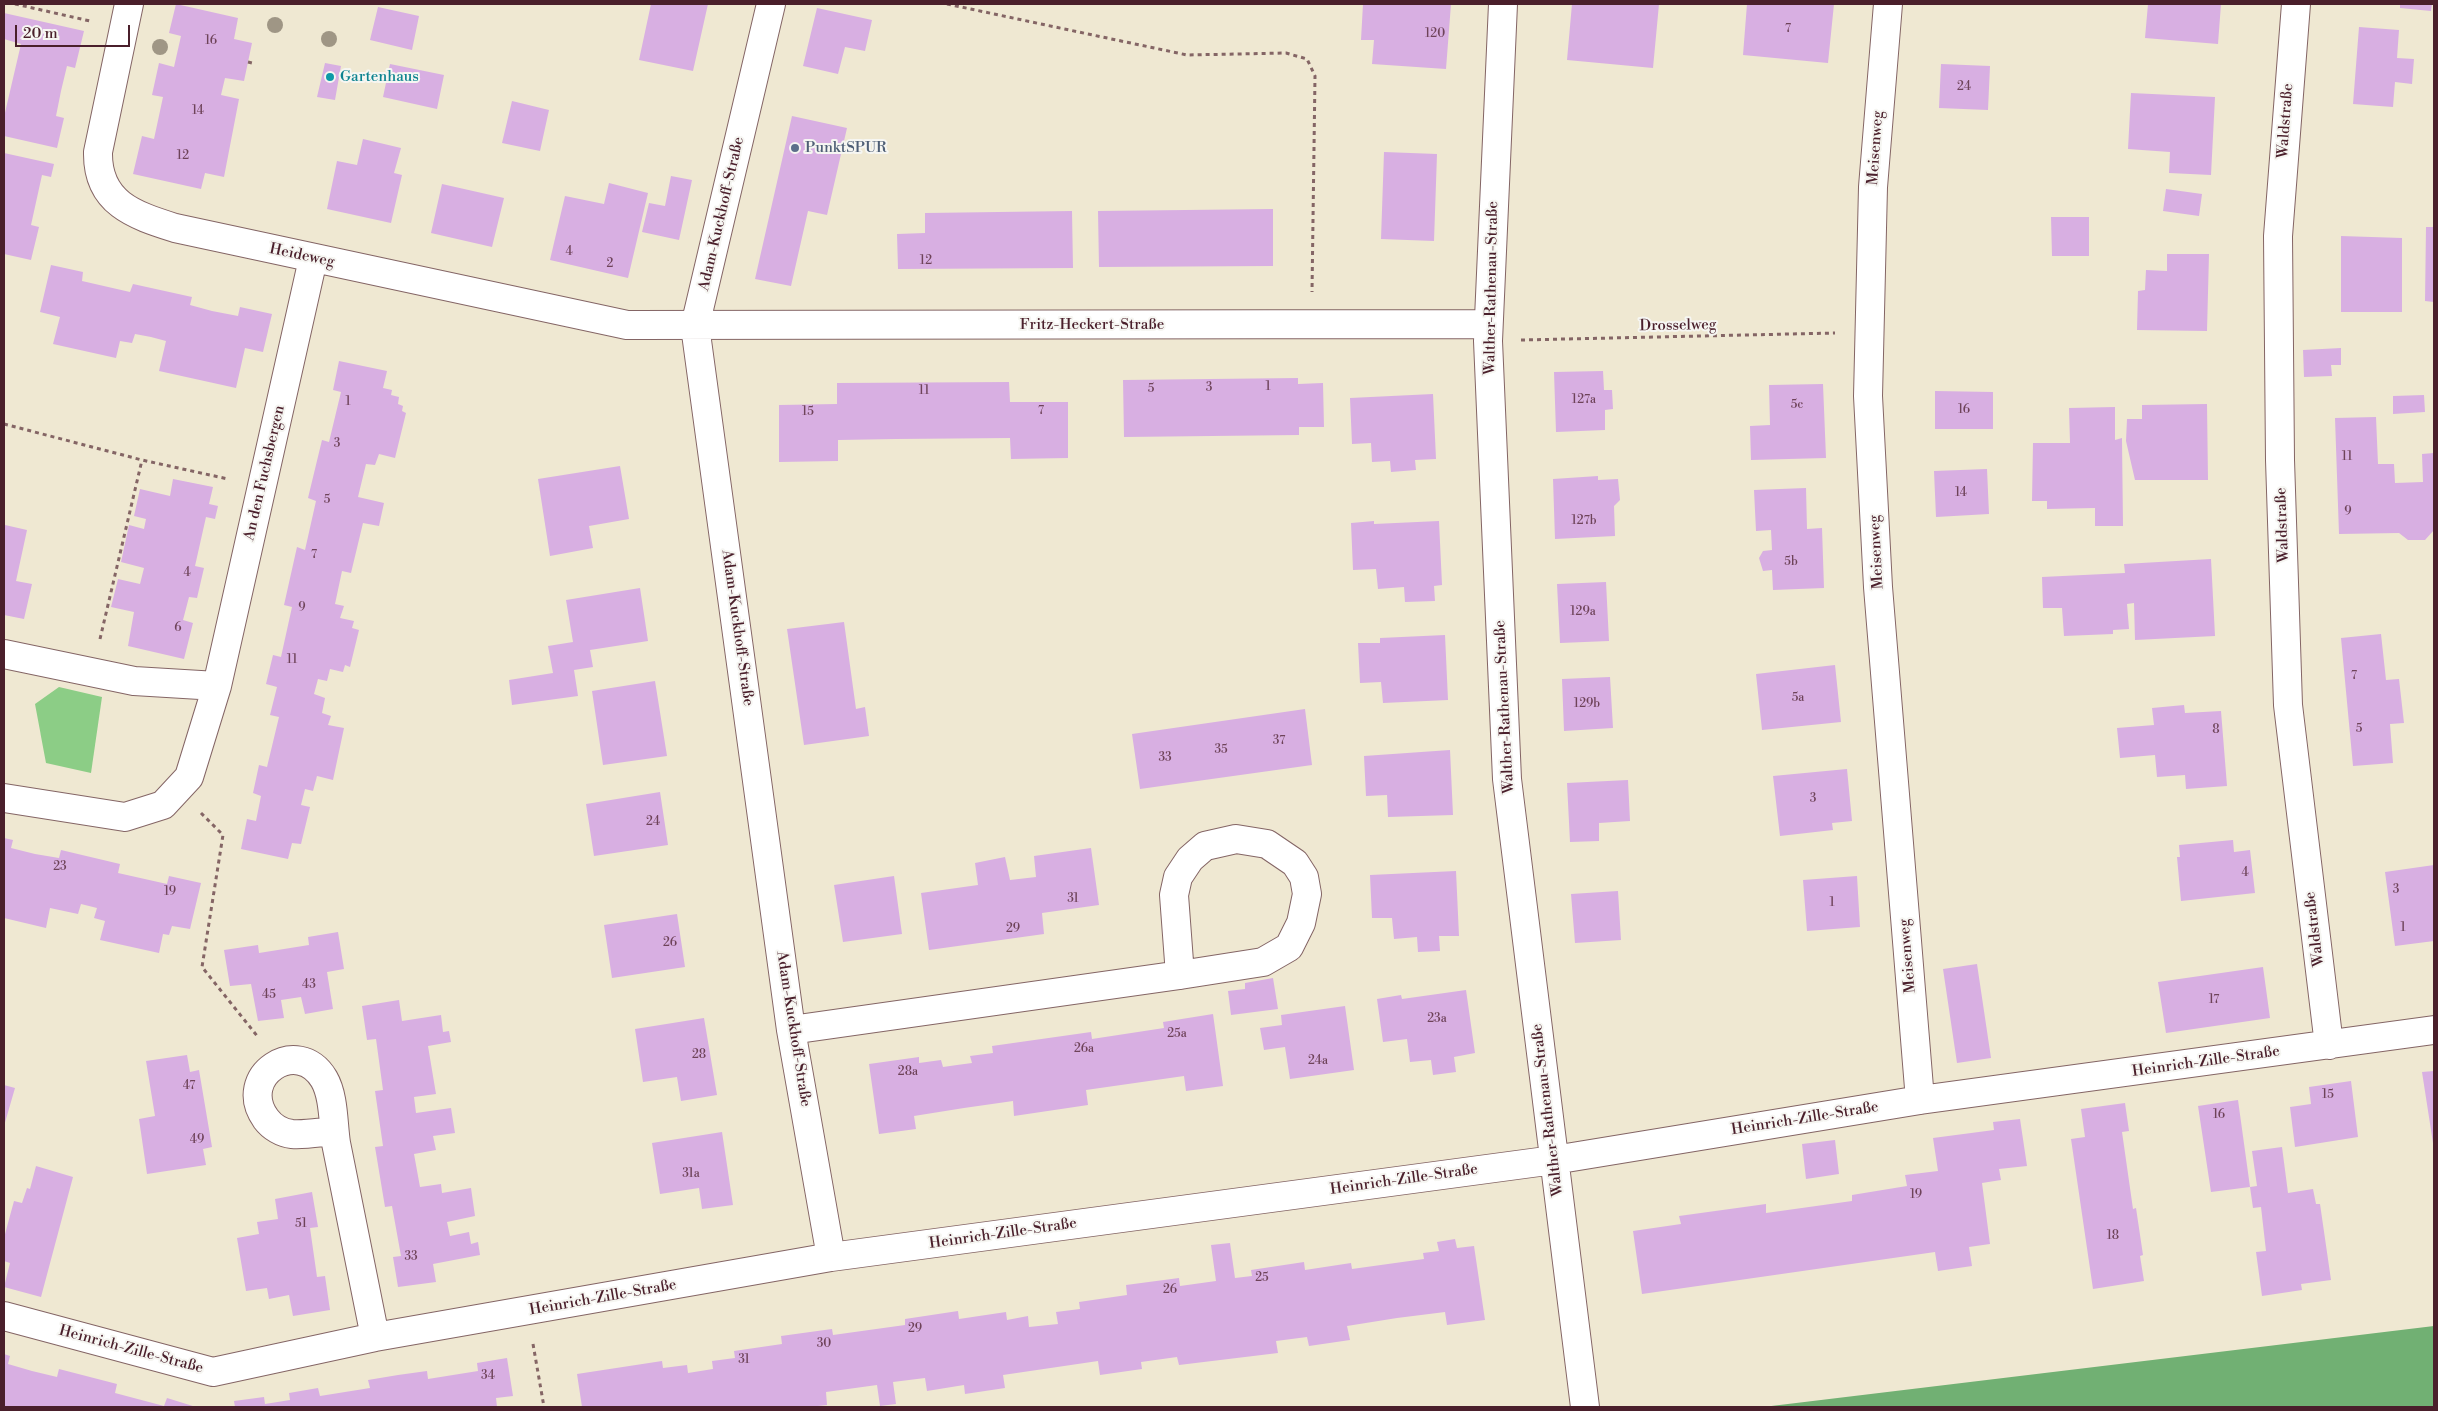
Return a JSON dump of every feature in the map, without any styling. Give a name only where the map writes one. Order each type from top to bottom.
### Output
[{"type":"street","name":"Adam-Kuckhoff-Straße","points":[[771,4],[695,326],[792,1030],[832,1258]]},
{"type":"street","name":"Walther-Rathenau-Straße","points":[[1503,4],[1488,333],[1508,779],[1585,1407]]},
{"type":"street","name":"Meisenweg","points":[[1888,4],[1873,187],[1868,396],[1878,587],[1920,1100]]},
{"type":"street","name":"Waldstraße","points":[[2296,4],[2278,236],[2284,588],[2288,705],[2329,1045]]},
{"type":"street","name":"Heideweg","points":[[126,16],[98,152],[98,168],[103,183],[128,211],[175,228],[628,325],[695,326]]},
{"type":"street","name":"An den Fuchsbergen","points":[[4,798],[125,817],[163,805],[189,777],[217,686],[313,259]]},
{"type":"street","name":"Fritz-Heckert-Straße","points":[[695,326],[1312,324],[1488,333]]},
{"type":"street","points":[[4,654],[134,681],[217,686]]},
{"type":"street","points":[[792,1030],[1180,975],[1263,962],[1289,947],[1300,923],[1307,894],[1304,877],[1295,863],[1267,844],[1236,839],[1205,846],[1190,859],[1178,877],[1174,895],[1180,975]]},
{"type":"street","name":"Heinrich-Zille-Straße","points":[[4,1316],[213,1372],[376,1338],[832,1258],[1554,1160],[1920,1100],[2434,1030]]},
{"type":"street","points":[[334,1131],[292,1134],[271,1125],[258,1103],[258,1086],[266,1070],[278,1063],[293,1059],[306,1063],[323,1078],[328,1091],[334,1131],[376,1338]]},
{"type":"path","points":[[15,4],[126,16]]},
{"type":"path","points":[[947,4],[1187,55],[1286,53],[1308,58],[1315,76],[1312,324]]},
{"type":"path","name":"Drosselweg","points":[[1488,333],[1869,332]]},
{"type":"path","points":[[4,424],[142,460],[263,487]]},
{"type":"path","points":[[92,672],[142,460]]},
{"type":"path","points":[[178,789],[223,835],[202,967],[278,1063]]},
{"type":"path","points":[[527,1311],[544,1407]]},
{"type":"green space","points":[[59,687],[102,697],[91,773],[46,763],[35,704]]},
{"type":"green space","points":[[2434,1326],[2434,1407],[1763,1407]]},
{"type":"building","points":[[176,4],[238,18],[234,39],[252,43],[244,81],[225,78],[221,95],[239,99],[224,177],[205,173],[201,189],[133,174],[142,136],[154,139],[163,97],[152,95],[159,63],[174,67],[181,36],[169,33]]},
{"type":"building","points":[[651,4],[708,4],[693,71],[639,60]]},
{"type":"building","points":[[1363,4],[1451,4],[1446,69],[1372,64],[1374,40],[1361,40]]},
{"type":"building","points":[[1572,4],[1659,4],[1653,68],[1567,60]]},
{"type":"building","points":[[1747,4],[1834,4],[1828,63],[1743,55]]},
{"type":"building","points":[[2148,4],[2221,4],[2218,44],[2145,38]]},
{"type":"building","points":[[2400,4],[2432,4],[2431,11],[2400,8]]},
{"type":"building","points":[[378,7],[419,16],[412,50],[370,40]]},
{"type":"building","points":[[817,8],[872,20],[865,51],[845,47],[838,74],[803,66]]},
{"type":"building","points":[[4,13],[84,31],[75,68],[67,66],[61,91],[56,116],[64,118],[57,148],[4,136],[4,117],[21,44],[4,39]]},
{"type":"building","points":[[2359,27],[2399,30],[2397,58],[2414,59],[2412,84],[2395,82],[2393,107],[2353,104]]},
{"type":"building","name":"Gartenhaus","points":[[325,63],[341,66],[335,100],[317,97]]},
{"type":"building","points":[[390,64],[444,75],[437,109],[383,97]]},
{"type":"building","points":[[1941,64],[1990,66],[1988,110],[1939,108]]},
{"type":"building","points":[[2131,93],[2215,97],[2211,175],[2169,173],[2170,152],[2128,149]]},
{"type":"building","points":[[512,101],[549,110],[540,151],[502,143]]},
{"type":"building","points":[[792,116],[847,128],[827,215],[808,211],[791,286],[755,279]]},
{"type":"building","points":[[363,139],[401,148],[394,173],[402,175],[391,223],[327,209],[337,161],[357,165]]},
{"type":"building","points":[[1384,152],[1437,154],[1434,241],[1381,239]]},
{"type":"building","points":[[4,153],[54,164],[51,177],[42,175],[31,225],[39,227],[31,260],[4,254]]},
{"type":"building","points":[[671,176],[692,180],[679,240],[642,232],[649,203],[665,206]]},
{"type":"building","points":[[609,183],[648,193],[628,278],[550,260],[565,196],[604,204]]},
{"type":"building","points":[[442,184],[504,198],[492,247],[431,233]]},
{"type":"building","points":[[2166,189],[2202,194],[2199,216],[2163,211]]},
{"type":"building","points":[[1273,209],[1273,266],[1099,267],[1098,211]]},
{"type":"building","points":[[1072,211],[1073,268],[898,269],[897,234],[925,233],[925,213]]},
{"type":"building","points":[[2051,217],[2089,217],[2089,256],[2052,256]]},
{"type":"building","points":[[2426,227],[2434,227],[2434,302],[2425,301]]},
{"type":"building","points":[[2341,236],[2402,238],[2402,312],[2341,312]]},
{"type":"building","points":[[2167,254],[2209,254],[2207,331],[2137,330],[2138,291],[2145,290],[2146,270],[2167,271]]},
{"type":"building","points":[[51,265],[83,272],[82,281],[130,292],[133,284],[192,297],[190,305],[212,311],[238,316],[240,307],[272,314],[263,352],[245,348],[236,388],[159,371],[166,341],[151,337],[135,334],[132,343],[120,341],[116,358],[53,344],[60,317],[40,312]]},
{"type":"building","points":[[2341,348],[2341,365],[2331,365],[2332,376],[2304,377],[2303,350]]},
{"type":"building","points":[[339,361],[387,371],[383,388],[392,390],[391,395],[399,397],[398,404],[403,406],[402,411],[406,413],[395,458],[379,454],[375,465],[366,464],[358,497],[384,503],[379,526],[363,523],[351,573],[342,571],[335,604],[344,606],[340,618],[354,621],[352,628],[359,630],[350,667],[345,665],[343,672],[330,669],[327,681],[318,679],[314,694],[325,698],[322,713],[331,716],[328,725],[344,728],[333,780],[317,776],[313,791],[305,789],[301,805],[310,807],[301,844],[292,843],[288,859],[241,849],[247,819],[256,821],[261,796],[253,793],[259,765],[267,767],[279,717],[270,715],[277,687],[266,684],[273,655],[281,657],[292,607],[284,605],[297,547],[305,550],[316,501],[308,498],[322,440],[329,442],[341,392],[333,390]]},
{"type":"building","points":[[1603,371],[1604,390],[1612,390],[1613,409],[1605,410],[1605,430],[1556,432],[1554,372]]},
{"type":"building","points":[[1298,378],[1298,384],[1323,383],[1324,427],[1299,427],[1299,435],[1124,437],[1123,380]]},
{"type":"building","points":[[1009,382],[1010,402],[1068,402],[1068,458],[1011,459],[1010,438],[896,439],[838,440],[838,461],[779,462],[779,405],[837,404],[837,383]]},
{"type":"building","points":[[1823,384],[1826,458],[1751,460],[1750,426],[1770,425],[1769,385]]},
{"type":"building","points":[[1935,391],[1993,392],[1993,429],[1935,429]]},
{"type":"building","points":[[1433,394],[1436,459],[1415,460],[1416,470],[1391,472],[1390,461],[1372,462],[1371,443],[1352,444],[1350,398]]},
{"type":"building","points":[[2424,395],[2425,412],[2393,414],[2393,396]]},
{"type":"building","points":[[2207,404],[2208,480],[2135,480],[2126,441],[2127,419],[2142,419],[2142,405]]},
{"type":"building","points":[[2115,407],[2115,440],[2122,438],[2123,526],[2095,526],[2095,508],[2047,509],[2047,501],[2032,501],[2033,443],[2070,443],[2069,408]]},
{"type":"building","points":[[2376,417],[2378,464],[2394,464],[2395,483],[2423,482],[2422,454],[2434,453],[2434,530],[2425,540],[2408,540],[2399,533],[2339,534],[2335,418]]},
{"type":"building","points":[[620,466],[629,519],[589,526],[593,548],[550,556],[538,479]]},
{"type":"building","points":[[1987,469],[1989,514],[1936,517],[1934,471]]},
{"type":"building","points":[[1598,476],[1598,480],[1618,479],[1620,500],[1614,506],[1615,536],[1555,539],[1553,479]]},
{"type":"building","points":[[173,479],[213,487],[209,504],[218,506],[215,519],[206,517],[195,566],[204,568],[197,598],[189,597],[183,620],[193,623],[184,659],[128,646],[134,612],[111,607],[118,579],[140,584],[144,568],[121,562],[129,525],[144,529],[146,519],[134,516],[140,489],[170,496]]},
{"type":"building","points":[[1806,488],[1807,529],[1822,528],[1824,588],[1773,590],[1772,570],[1763,571],[1759,558],[1763,551],[1772,550],[1771,530],[1756,531],[1754,490]]},
{"type":"building","points":[[1374,521],[1374,524],[1439,521],[1442,585],[1434,586],[1435,601],[1405,602],[1404,587],[1378,589],[1376,569],[1353,570],[1351,523]]},
{"type":"building","points":[[5,525],[27,530],[16,581],[32,584],[24,619],[4,615]]},
{"type":"building","points":[[2211,559],[2215,636],[2135,640],[2134,603],[2127,604],[2129,629],[2113,630],[2113,634],[2064,636],[2062,608],[2043,608],[2042,577],[2125,573],[2124,564]]},
{"type":"building","points":[[1606,582],[1609,641],[1560,643],[1557,584]]},
{"type":"building","points":[[640,588],[648,641],[590,650],[593,667],[574,670],[578,696],[512,705],[509,680],[553,673],[548,646],[573,642],[566,600]]},
{"type":"building","points":[[844,622],[856,709],[865,707],[869,736],[804,745],[787,629]]},
{"type":"building","points":[[2381,634],[2386,680],[2399,679],[2404,723],[2390,724],[2393,763],[2353,766],[2341,638]]},
{"type":"building","points":[[1445,635],[1448,700],[1383,703],[1381,682],[1360,683],[1358,643],[1380,643],[1380,638]]},
{"type":"building","points":[[1835,665],[1841,722],[1762,730],[1756,674]]},
{"type":"building","points":[[1610,677],[1613,728],[1564,731],[1562,679]]},
{"type":"building","points":[[655,681],[667,756],[603,765],[592,691]]},
{"type":"building","points":[[2184,705],[2185,713],[2221,711],[2227,786],[2186,789],[2185,775],[2157,777],[2155,755],[2120,758],[2117,728],[2154,725],[2152,708]]},
{"type":"building","points":[[1305,709],[1312,765],[1140,789],[1132,734]]},
{"type":"building","points":[[1450,750],[1453,815],[1388,817],[1387,795],[1366,796],[1364,756]]},
{"type":"building","points":[[1847,769],[1852,821],[1832,823],[1833,830],[1780,836],[1773,776]]},
{"type":"building","points":[[1628,780],[1630,821],[1599,823],[1599,841],[1570,842],[1567,783]]},
{"type":"building","points":[[660,792],[668,845],[594,856],[586,804]]},
{"type":"building","points":[[4,838],[13,840],[11,848],[35,854],[59,858],[61,850],[120,864],[118,873],[167,884],[169,876],[201,883],[190,929],[172,926],[169,935],[163,934],[159,953],[100,940],[105,921],[94,918],[97,908],[81,904],[78,914],[50,908],[46,928],[4,918]]},
{"type":"building","points":[[2233,840],[2234,852],[2250,850],[2255,893],[2181,901],[2177,857],[2180,857],[2179,845]]},
{"type":"building","points":[[1091,848],[1099,905],[1042,913],[1044,934],[929,950],[921,893],[978,885],[975,863],[1005,857],[1010,880],[1036,877],[1034,856]]},
{"type":"building","points":[[2434,865],[2434,941],[2395,946],[2385,872]]},
{"type":"building","points":[[1456,871],[1459,936],[1439,936],[1440,951],[1418,952],[1417,937],[1394,939],[1392,918],[1372,918],[1370,875]]},
{"type":"building","points":[[894,876],[902,934],[843,942],[834,885]]},
{"type":"building","points":[[1857,876],[1860,927],[1807,931],[1803,880]]},
{"type":"building","points":[[1618,891],[1621,940],[1575,943],[1571,894]]},
{"type":"building","points":[[677,914],[685,967],[612,978],[604,925]]},
{"type":"building","points":[[338,932],[344,969],[327,972],[333,1009],[305,1014],[301,997],[281,1000],[284,1018],[258,1021],[251,984],[230,986],[224,950],[258,945],[259,953],[309,945],[308,937]]},
{"type":"building","points":[[1977,964],[1991,1058],[1957,1063],[1943,969]]},
{"type":"building","points":[[2263,967],[2270,1018],[2166,1033],[2158,982]]},
{"type":"building","points":[[1273,978],[1278,1009],[1231,1015],[1228,991],[1245,989],[1245,983]]},
{"type":"building","points":[[1466,990],[1475,1053],[1454,1057],[1456,1072],[1433,1075],[1431,1060],[1410,1062],[1407,1039],[1383,1042],[1377,999],[1401,995],[1402,999]]},
{"type":"building","points":[[399,1000],[402,1021],[441,1015],[443,1032],[449,1031],[451,1042],[428,1046],[436,1094],[414,1097],[416,1113],[451,1108],[455,1133],[433,1136],[436,1150],[414,1154],[420,1187],[441,1184],[442,1193],[471,1188],[475,1216],[447,1222],[450,1236],[469,1232],[471,1244],[478,1242],[480,1255],[433,1264],[436,1282],[398,1287],[393,1257],[401,1256],[392,1206],[385,1207],[375,1147],[383,1146],[375,1091],[383,1090],[376,1039],[367,1040],[362,1006]]},
{"type":"building","points":[[1345,1006],[1354,1070],[1290,1079],[1285,1047],[1264,1050],[1260,1028],[1282,1025],[1281,1015]]},
{"type":"building","points":[[1213,1014],[1223,1086],[1186,1091],[1184,1076],[1086,1090],[1088,1105],[1014,1116],[1013,1101],[914,1116],[916,1129],[879,1134],[869,1064],[919,1057],[919,1063],[941,1060],[943,1067],[972,1063],[970,1056],[993,1053],[992,1046],[1091,1032],[1092,1039],[1164,1028],[1163,1022]]},
{"type":"building","points":[[704,1018],[717,1095],[681,1101],[677,1077],[643,1082],[635,1029]]},
{"type":"building","points":[[187,1055],[190,1072],[199,1070],[212,1147],[203,1149],[206,1165],[147,1174],[139,1119],[155,1116],[146,1061]]},
{"type":"building","points":[[2434,1071],[2434,1143],[2433,1143],[2422,1072]]},
{"type":"building","points":[[2351,1081],[2358,1137],[2295,1147],[2290,1107],[2311,1104],[2309,1087]]},
{"type":"building","points":[[4,1085],[15,1088],[4,1126]]},
{"type":"building","points":[[2238,1100],[2250,1187],[2211,1192],[2198,1106]]},
{"type":"building","points":[[2125,1103],[2129,1131],[2122,1132],[2133,1209],[2136,1208],[2143,1255],[2140,1256],[2144,1281],[2093,1289],[2071,1139],[2085,1137],[2081,1109]]},
{"type":"building","points":[[2020,1119],[2027,1166],[1999,1169],[2001,1180],[1982,1183],[1990,1244],[1969,1247],[1972,1266],[1938,1271],[1935,1252],[1642,1294],[1633,1231],[1681,1224],[1679,1216],[1766,1204],[1766,1213],[1852,1201],[1852,1195],[1907,1186],[1905,1175],[1938,1171],[1933,1138],[1994,1130],[1993,1122]]},
{"type":"building","points":[[722,1132],[733,1205],[702,1209],[699,1188],[660,1194],[652,1143]]},
{"type":"building","points":[[1835,1140],[1839,1174],[1806,1179],[1802,1144]]},
{"type":"building","points":[[2282,1147],[2288,1193],[2313,1189],[2316,1204],[2320,1204],[2331,1280],[2301,1284],[2302,1290],[2262,1296],[2256,1252],[2266,1251],[2261,1207],[2253,1208],[2250,1187],[2257,1186],[2252,1151]]},
{"type":"building","points":[[36,1166],[73,1177],[41,1297],[4,1287],[10,1263],[4,1261],[4,1238],[14,1201],[22,1203],[27,1188],[30,1189]]},
{"type":"building","points":[[312,1192],[318,1227],[310,1228],[317,1277],[325,1276],[330,1310],[293,1316],[289,1295],[269,1299],[267,1288],[246,1291],[237,1238],[259,1234],[257,1222],[278,1219],[275,1199]]},
{"type":"building","points":[[1455,1239],[1457,1248],[1474,1246],[1485,1320],[1447,1325],[1445,1312],[1397,1318],[1347,1326],[1350,1340],[1309,1346],[1307,1337],[1276,1341],[1278,1353],[1179,1365],[1177,1357],[1141,1362],[1142,1369],[1100,1375],[1098,1361],[1003,1375],[1005,1388],[965,1394],[964,1385],[927,1391],[925,1378],[893,1382],[896,1404],[880,1406],[877,1385],[826,1392],[827,1405],[809,1407],[582,1407],[577,1374],[662,1361],[663,1368],[687,1365],[688,1373],[713,1369],[712,1361],[735,1358],[734,1351],[782,1344],[781,1336],[832,1329],[833,1335],[905,1325],[905,1319],[958,1311],[959,1319],[1006,1312],[1007,1320],[1028,1316],[1029,1327],[1058,1324],[1056,1312],[1080,1309],[1079,1302],[1127,1295],[1126,1285],[1179,1278],[1180,1286],[1216,1281],[1211,1245],[1230,1243],[1235,1278],[1252,1276],[1251,1270],[1304,1262],[1305,1270],[1351,1263],[1352,1269],[1424,1259],[1423,1253],[1439,1251],[1437,1242]]},
{"type":"building","points":[[4,1354],[10,1356],[8,1364],[32,1371],[57,1377],[59,1369],[117,1384],[115,1393],[164,1406],[167,1398],[196,1407],[4,1407]]},
{"type":"building","points":[[507,1358],[513,1396],[496,1398],[497,1407],[235,1407],[234,1401],[264,1397],[265,1404],[290,1400],[289,1393],[318,1388],[320,1396],[370,1388],[368,1380],[398,1375],[427,1371],[428,1379],[478,1371],[477,1363]]},
{"type":"place","name":"Gartenhaus","points":[[330,77]]},
{"type":"place","name":"PunktSPUR","points":[[795,148]]}]
